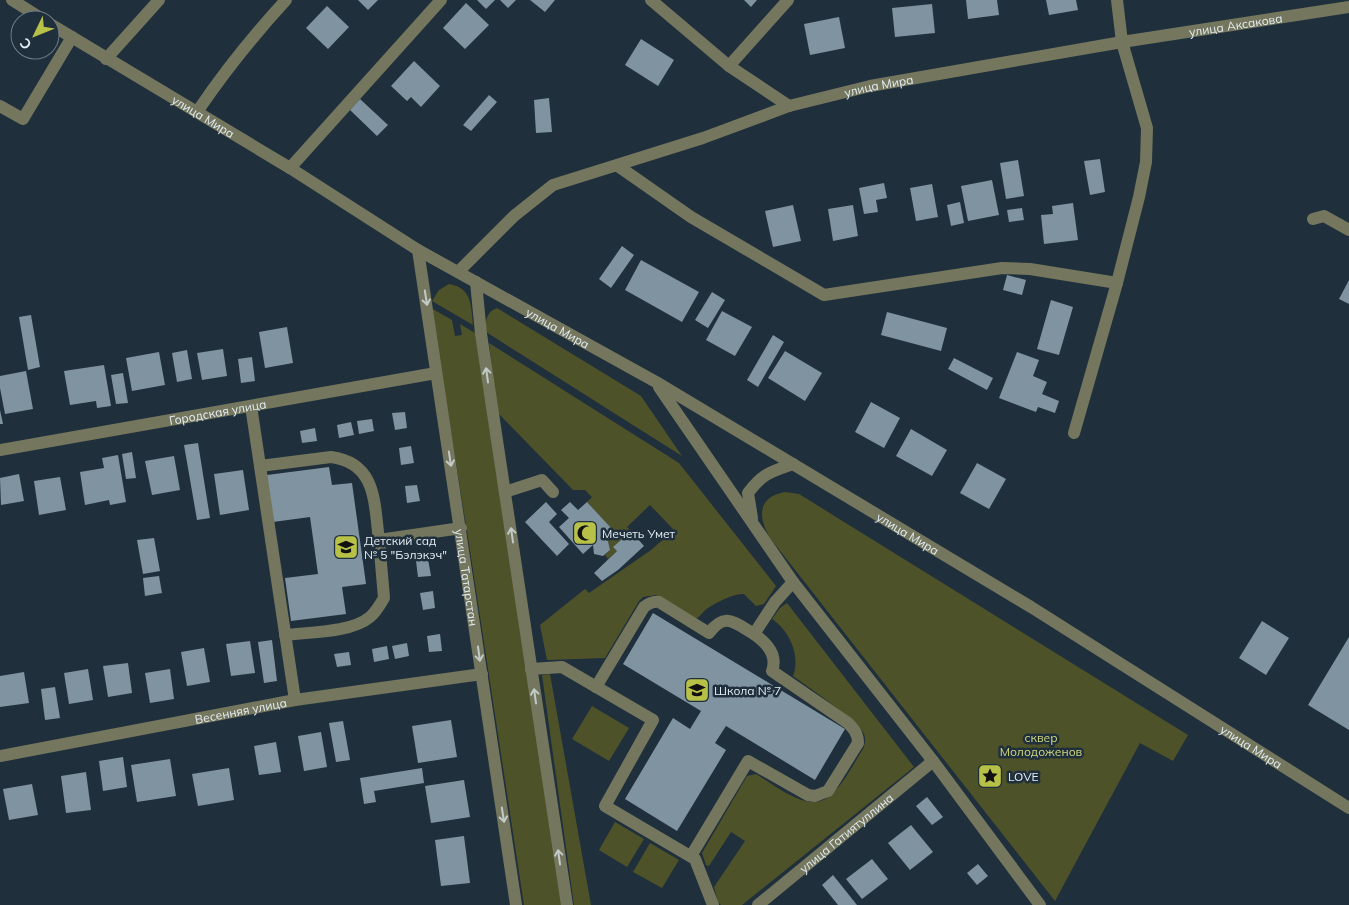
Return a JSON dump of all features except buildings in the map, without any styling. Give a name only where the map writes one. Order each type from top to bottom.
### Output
[{"type":"street","points":[[12,0],[28,10]]},
{"type":"street","points":[[106,59],[159,0]]},
{"type":"street","points":[[196,112],[247,43],[286,0]]},
{"type":"street","points":[[290,168],[440,0]]},
{"type":"street","points":[[651,0],[729,66],[789,106]]},
{"type":"street","points":[[729,66],[788,0]]},
{"type":"street","points":[[1074,433],[1139,197],[1148,144],[1147,128],[1122,42],[1118,0]]},
{"type":"street","name":"улица Аксакова","points":[[1122,42],[1349,7]]},
{"type":"street","name":"улица Мира","points":[[60,30],[290,168],[418,250],[656,382],[1031,607],[1349,808]]},
{"type":"street","points":[[0,106],[23,119],[72,37]]},
{"type":"street","name":"улица Мира","points":[[458,272],[514,216],[553,186],[704,138],[789,106],[870,86],[1122,42]]},
{"type":"street","points":[[618,166],[691,216],[824,295],[1002,268],[1030,269],[1116,283]]},
{"type":"street","points":[[1313,219],[1324,216],[1349,230]]},
{"type":"street","name":"улица Татарстан","points":[[418,250],[516,905]]},
{"type":"street","points":[[476,282],[481,334],[566,905]]},
{"type":"street","name":"Городская улица","points":[[0,450],[436,373]]},
{"type":"street","points":[[656,382],[794,582],[933,761],[1040,905]]},
{"type":"street","points":[[251,406],[295,700]]},
{"type":"street","points":[[260,466],[331,457],[340,458],[353,464],[370,482],[379,540],[384,598],[370,618],[356,625],[344,628],[285,635]]},
{"type":"street","points":[[753,523],[748,493],[758,479],[772,471],[793,464]]},
{"type":"street","points":[[505,492],[542,480],[553,492]]},
{"type":"street","points":[[379,540],[461,528]]},
{"type":"street","points":[[754,634],[775,602],[794,582]]},
{"type":"street","points":[[596,687],[644,607],[655,601],[709,633],[716,623],[724,620],[730,621],[754,634],[763,640],[773,654],[774,665],[772,671],[848,723],[855,731],[858,743],[828,791],[815,796],[808,795],[748,761],[691,856]]},
{"type":"street","points":[[531,668],[562,667],[653,720],[605,806],[695,858],[713,905]]},
{"type":"street","name":"Весенняя улица","points":[[0,756],[295,700],[482,674]]},
{"type":"street","name":"улица Гатиятуллина","points":[[758,905],[933,761]]},
{"type":"green space","points":[[449,284],[462,289],[469,298],[473,325],[432,301],[439,290]]},
{"type":"green space","points":[[431,308],[452,320],[455,336],[462,335],[460,324],[475,333],[562,905],[524,905]]},
{"type":"green space","points":[[497,308],[641,396],[682,456],[486,332],[487,317]]},
{"type":"green space","points":[[489,343],[679,463],[776,586],[764,604],[756,606],[744,594],[735,595],[706,609],[696,619],[656,595],[643,597],[605,658],[547,660],[540,625],[585,589],[589,593],[651,550],[674,530],[650,505],[627,527],[631,531],[613,547],[617,551],[608,559],[605,555],[610,550],[608,541],[601,538],[610,528],[587,502],[592,497],[585,490],[573,490],[497,412]]},
{"type":"green space","name":"сквер Молодоженов","points":[[785,492],[799,494],[1188,735],[1173,761],[1140,743],[1055,901],[770,538],[763,523],[762,509],[769,498]]},
{"type":"green space","points":[[787,603],[914,767],[742,905],[721,905],[718,902],[714,887],[745,841],[731,832],[709,866],[706,865],[702,853],[747,776],[756,774],[783,791],[804,801],[824,800],[832,794],[849,773],[865,743],[864,734],[860,728],[793,676],[795,660],[792,644],[784,630],[772,619],[780,608]]},
{"type":"green space","points":[[550,674],[591,905],[574,905],[542,675]]},
{"type":"green space","points":[[592,706],[629,728],[609,761],[572,739]]},
{"type":"green space","points":[[615,822],[644,839],[627,867],[599,850]]},
{"type":"green space","points":[[650,843],[679,860],[662,888],[633,872]]},
{"type":"place","name":"Мечеть Умет","points":[[585,533]]},
{"type":"place","name":"Детский сад № 5 \"Бэлэкэч\"","points":[[346,547]]},
{"type":"place","name":"Школа № 7","points":[[697,690]]},
{"type":"place","name":"LOVE","points":[[990,776]]}]
